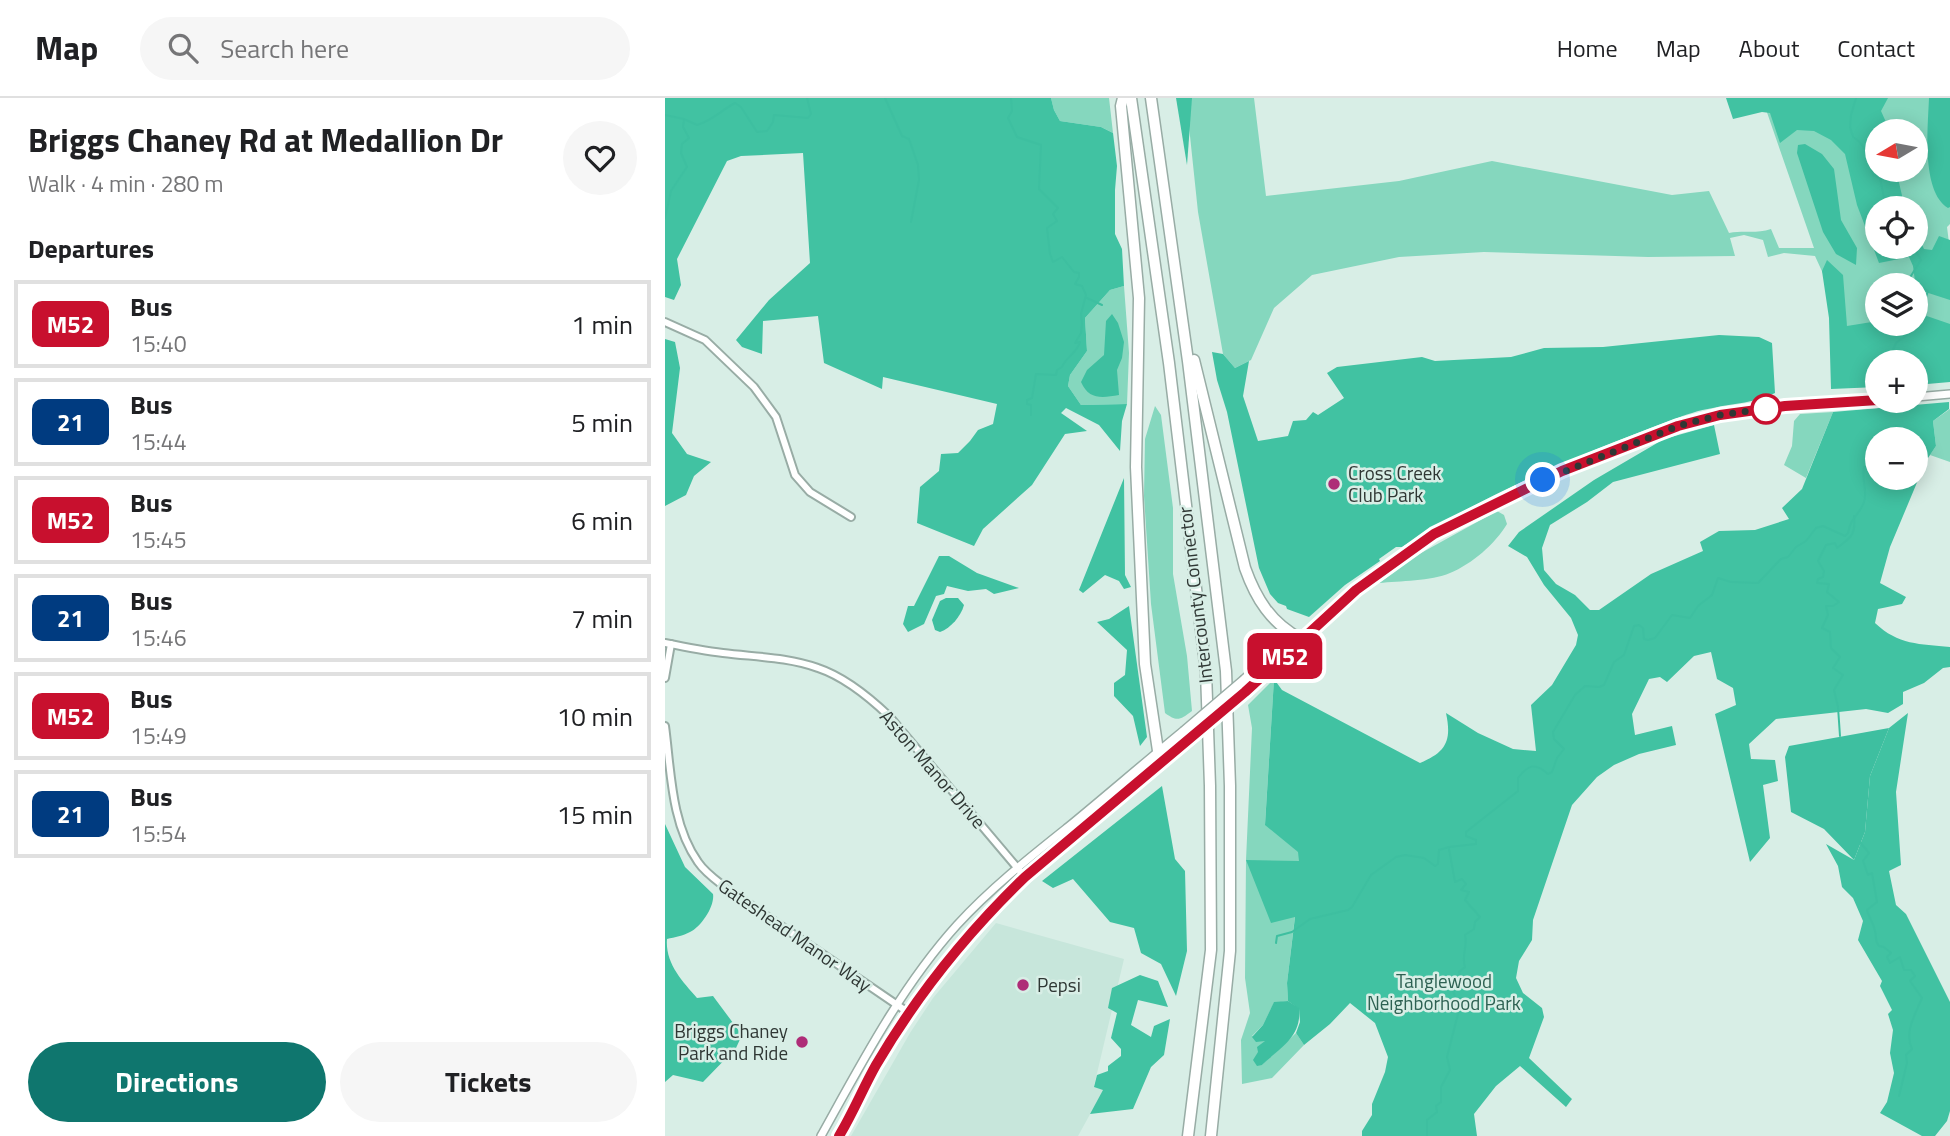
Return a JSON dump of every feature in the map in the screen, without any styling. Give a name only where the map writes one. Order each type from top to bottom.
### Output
[{"type":"highway","points":[[1123,98],[1121,106],[1139,298],[1136,467],[1145,664],[1160,764]]},
{"type":"highway","name":"Intercounty Connector","points":[[1131,98],[1169,363],[1206,672],[1210,786],[1210,950],[1188,1136]]},
{"type":"highway","name":"Intercounty Connector","points":[[1151,98],[1180,304],[1226,684],[1230,786],[1230,951],[1211,1136]]},
{"type":"highway","points":[[1180,304],[1252,589],[1274,621],[1301,639]]},
{"type":"main road","points":[[1928,396],[1950,394]]},
{"type":"main road","points":[[839,1136],[875,1066],[909,1013],[972,930],[1025,877],[1245,692],[1356,590],[1434,534],[1562,471],[1678,426],[1720,415],[1785,406],[1865,401]]},
{"type":"main road","points":[[821,1136],[897,1006],[922,969],[955,927],[987,893],[1281,647],[1290,640],[1301,639]]},
{"type":"street","points":[[665,322],[705,340],[754,387],[776,417],[795,475],[810,492],[851,517]]},
{"type":"street","points":[[665,678],[668,644]]},
{"type":"street","name":"Aston Manor Drive","points":[[668,644],[719,653],[785,659],[819,668],[840,678],[874,701],[889,716],[1025,877]]},
{"type":"street","name":"Gateshead Manor Way","points":[[665,726],[680,828],[697,861],[707,873],[909,1013]]},
{"type":"shaded area","points":[[1051,98],[1109,98],[1113,133],[1101,127],[1060,121]]},
{"type":"shaded area","points":[[1186,98],[1254,98],[1266,196],[1399,181],[1492,161],[1672,195],[1709,191],[1729,233],[1771,229],[1779,248],[1814,248],[1762,98],[1950,98],[1950,224],[1947,227],[1950,251],[1950,346],[1898,336],[1928,336],[1928,273],[1865,273],[1865,329],[1847,326],[1815,256],[1784,253],[1768,257],[1763,240],[1744,235],[1730,238],[1735,256],[1648,257],[1484,252],[1399,257],[1312,275],[1274,308],[1251,360],[1235,368],[1223,354],[1198,212]]},
{"type":"shaded area","points":[[1929,98],[1950,98],[1948,208],[1939,200],[1933,188],[1929,166]]},
{"type":"shaded area","points":[[1805,144],[1822,154],[1834,169],[1841,220],[1857,248],[1856,265],[1836,254],[1823,232],[1797,153],[1798,145]]},
{"type":"shaded area","points":[[1124,286],[1129,353],[1127,404],[1081,405],[1068,386],[1070,375],[1087,351],[1085,318],[1110,290]]},
{"type":"shaded area","points":[[1112,314],[1124,342],[1117,370],[1119,395],[1092,395],[1081,382],[1087,370],[1104,355],[1106,321]]},
{"type":"shaded area","points":[[1155,406],[1161,415],[1173,508],[1173,574],[1187,656],[1192,711],[1179,719],[1165,713],[1151,604],[1144,496],[1145,439]]},
{"type":"shaded area","points":[[1950,409],[1950,462],[1930,455],[1936,446],[1933,421]]},
{"type":"shaded area","points":[[1833,412],[1806,478],[1784,465],[1792,446],[1794,421],[1800,414]]},
{"type":"shaded area","points":[[1497,511],[1504,515],[1507,524],[1489,546],[1467,564],[1434,578],[1379,583],[1412,558]]},
{"type":"shaded area","points":[[958,598],[964,605],[955,621],[940,632],[935,630],[932,620],[940,601]]},
{"type":"shaded area","points":[[1274,679],[1265,824],[1299,852],[1299,862],[1247,861],[1295,916],[1287,983],[1288,1001],[1274,1003],[1263,1025],[1252,1036],[1266,1041],[1262,1065],[1296,1033],[1304,1045],[1272,1078],[1242,1084],[1241,1040],[1250,1013],[1245,978],[1246,860],[1252,728],[1248,705]]},
{"type":"shaded area","points":[[1889,728],[1870,776],[1865,832],[1854,860],[1824,829],[1791,812],[1785,757],[1789,746]]},
{"type":"shaded area","points":[[996,923],[1124,959],[1094,1086],[1104,1089],[1078,1136],[851,1136],[933,998]]},
{"type":"shaded area","points":[[1288,1001],[1299,1008],[1294,1034],[1283,1047],[1262,1065],[1257,1066],[1253,1060],[1258,1052],[1257,1047],[1265,1041],[1256,1042],[1252,1037],[1263,1025],[1274,1002]]},
{"type":"green space","points":[[665,98],[1051,98],[1060,121],[1101,127],[1113,133],[1117,166],[1115,234],[1122,249],[1124,286],[1110,290],[1085,318],[1087,351],[1070,375],[1068,386],[1081,405],[1127,404],[1122,421],[1120,451],[1099,425],[1066,408],[1061,413],[1087,431],[1065,434],[1032,485],[983,529],[974,546],[917,523],[920,487],[939,471],[941,454],[958,453],[978,430],[993,424],[997,404],[883,377],[882,389],[824,363],[818,316],[763,321],[762,354],[742,347],[736,340],[769,300],[810,263],[803,153],[741,156],[727,161],[677,259],[681,285],[674,300],[665,297]]},
{"type":"green space","points":[[1176,98],[1192,98],[1187,165]]},
{"type":"green space","points":[[1726,98],[1888,98],[1881,111],[1885,119],[1865,119],[1865,182],[1899,182],[1902,196],[1865,196],[1865,226],[1845,154],[1831,140],[1814,131],[1797,130],[1780,143],[1770,113],[1762,112],[1733,119]]},
{"type":"green space","points":[[1939,236],[1950,240],[1950,300],[1928,293],[1928,273],[1914,273],[1910,259],[1928,259],[1928,250],[1932,250]]},
{"type":"green space","points":[[1877,259],[1899,259],[1879,263]]},
{"type":"green space","points":[[1827,260],[1843,275],[1847,326],[1865,323],[1865,336],[1928,336],[1928,316],[1950,324],[1950,382],[1928,384],[1928,350],[1865,350],[1865,388],[1831,389],[1829,318],[1822,271]]},
{"type":"green space","points":[[1719,335],[1759,337],[1772,343],[1775,393],[1753,401],[1682,416],[1568,461],[1500,492],[1402,547],[1396,547],[1345,585],[1309,617],[1287,609],[1270,594],[1259,568],[1212,352],[1223,354],[1235,368],[1249,361],[1243,396],[1258,441],[1288,436],[1293,421],[1306,420],[1313,412],[1318,415],[1344,398],[1327,373],[1337,367],[1422,357],[1435,361],[1511,357],[1544,348],[1603,347]]},
{"type":"green space","points":[[665,339],[675,342],[680,368],[672,433],[687,454],[711,462],[694,476],[686,495],[665,506]]},
{"type":"green space","name":"Tanglewood Neighborhood Park","points":[[1949,402],[1949,409],[1933,421],[1936,446],[1928,458],[1928,427],[1865,427],[1865,490],[1914,490],[1890,547],[1880,583],[1906,597],[1902,604],[1878,609],[1875,623],[1892,636],[1901,639],[1950,647],[1950,667],[1943,668],[1924,683],[1903,692],[1903,704],[1888,713],[1866,709],[1776,719],[1749,744],[1751,759],[1775,760],[1778,781],[1763,785],[1770,838],[1750,862],[1715,714],[1736,705],[1733,688],[1717,679],[1711,652],[1694,656],[1667,682],[1660,677],[1649,679],[1632,714],[1635,735],[1672,726],[1676,745],[1639,754],[1614,765],[1597,777],[1572,805],[1533,920],[1532,940],[1519,961],[1516,978],[1523,993],[1542,1008],[1544,1017],[1529,1058],[1572,1099],[1566,1107],[1520,1066],[1496,1086],[1474,1114],[1477,1136],[1362,1136],[1362,1131],[1372,1115],[1372,1104],[1388,1057],[1375,1023],[1350,1003],[1304,1045],[1296,1033],[1300,1022],[1299,1009],[1288,1001],[1287,983],[1295,917],[1271,923],[1246,860],[1299,861],[1298,852],[1265,825],[1274,679],[1282,690],[1420,763],[1436,754],[1445,744],[1448,731],[1446,713],[1478,733],[1513,749],[1536,751],[1531,705],[1552,685],[1576,645],[1578,635],[1571,618],[1544,585],[1527,557],[1508,546],[1519,532],[1594,480],[1664,439],[1714,425],[1720,454],[1613,482],[1550,525],[1542,548],[1544,570],[1556,584],[1575,595],[1590,610],[1599,610],[1651,574],[1703,551],[1700,542],[1719,531],[1755,530],[1789,519],[1782,508],[1802,489],[1833,412],[1865,409],[1865,413],[1928,413],[1928,404]]},
{"type":"green space","points":[[1124,478],[1125,575],[1131,587],[1124,589],[1119,581],[1105,575],[1083,593],[1079,590]]},
{"type":"green space","points":[[939,556],[949,556],[977,573],[1019,588],[994,594],[986,589],[968,591],[947,586],[944,594],[936,596],[924,624],[908,632],[903,624],[908,606],[914,606]]},
{"type":"green space","points":[[1129,606],[1147,737],[1140,746],[1133,716],[1114,696],[1114,683],[1125,675],[1127,650],[1097,622],[1109,619]]},
{"type":"green space","points":[[1908,713],[1896,792],[1901,865],[1889,871],[1896,905],[1906,914],[1950,1002],[1950,1111],[1947,1121],[1935,1136],[1922,1136],[1880,1113],[1887,1102],[1894,1073],[1890,1053],[1893,1030],[1888,1014],[1892,1010],[1880,986],[1882,981],[1858,940],[1863,921],[1853,898],[1842,887],[1838,866],[1826,844],[1854,860],[1865,832],[1870,776],[1889,728]]},
{"type":"green space","points":[[1162,786],[1175,859],[1185,871],[1187,951],[1176,996],[1161,964],[1141,953],[1134,928],[1110,922],[1073,879],[1053,888],[1042,881]]},
{"type":"green space","points":[[665,824],[685,867],[713,894],[710,910],[699,926],[667,939],[669,956],[676,971],[697,998],[713,996],[742,1035],[736,1048],[703,1082],[673,1075],[665,1082]]},
{"type":"green space","points":[[1140,975],[1158,981],[1168,1007],[1138,1000],[1131,1025],[1151,1037],[1154,1026],[1170,1019],[1164,1055],[1151,1067],[1133,1109],[1090,1114],[1103,1090],[1094,1087],[1097,1075],[1108,1071],[1108,1066],[1121,1056],[1121,1049],[1111,1038],[1117,1013],[1108,1008],[1112,988]]},
{"type":"waterway","points":[[665,115],[697,125],[735,103],[741,107],[757,132],[767,131],[774,115],[808,118],[811,114],[807,98]]},
{"type":"waterway","points":[[885,98],[902,136],[909,139],[918,165],[919,180],[911,222]]},
{"type":"waterway","points":[[1011,98],[1012,111],[1008,118],[1017,137],[1041,145],[1039,189],[1058,208],[1053,214],[1057,221],[1047,228],[1053,262],[1062,257],[1074,272],[1079,273],[1075,284],[1082,286],[1086,295],[1081,314],[1081,333],[1075,343],[1080,342],[1079,346],[1057,370],[1056,375],[1036,374],[1032,398],[1027,400],[1027,404],[1031,405],[1031,415]]},
{"type":"waterway","points":[[1856,98],[1850,127],[1853,137],[1858,140],[1869,159],[1873,175],[1880,178],[1884,196]]},
{"type":"waterway","points":[[665,218],[671,191],[687,167],[681,153],[682,144],[689,138],[683,127],[684,120]]},
{"type":"waterway","points":[[1913,273],[1920,259]]},
{"type":"waterway","points":[[1087,298],[1102,305]]},
{"type":"waterway","points":[[1893,350],[1896,343],[1905,336]]},
{"type":"waterway","points":[[1276,943],[1277,936],[1292,932],[1310,919],[1348,910],[1371,875],[1396,857],[1405,855],[1424,858],[1435,866],[1438,864],[1439,850],[1476,844],[1476,840],[1466,836],[1466,832],[1518,791],[1518,778],[1525,770],[1535,767],[1548,774],[1552,772],[1564,749],[1554,739],[1553,732],[1575,695],[1585,686],[1604,685],[1614,662],[1624,655],[1634,626],[1643,628],[1644,639],[1655,638],[1672,615],[1690,618],[1698,606],[1712,595],[1718,578],[1731,582],[1758,583],[1781,559],[1788,557],[1796,547],[1806,541],[1816,528],[1823,526],[1845,536],[1864,502],[1865,467]]},
{"type":"waterway","points":[[1840,736],[1834,690],[1843,675],[1833,668],[1840,657],[1831,648],[1830,632],[1822,628],[1828,615],[1826,606],[1839,602],[1827,592],[1829,584],[1817,583],[1818,579],[1823,577],[1824,571],[1818,561],[1826,545],[1835,543],[1837,548],[1851,535],[1854,516]]},
{"type":"waterway","points":[[1860,842],[1869,853],[1863,861],[1868,875],[1872,873],[1877,902],[1867,910],[1877,942],[1891,953],[1887,957],[1890,963],[1900,957],[1904,970],[1911,970],[1915,976],[1910,981],[1922,998],[1910,1030],[1912,1049],[1906,1055],[1907,1063],[1899,1096]]},
{"type":"waterway","points":[[1427,1136],[1427,1120],[1437,1112],[1436,1106],[1441,1102],[1441,1087],[1450,1070],[1447,1057],[1462,998],[1456,999],[1453,991],[1463,987],[1459,972],[1465,967],[1465,935],[1474,929],[1475,922],[1480,917],[1465,900],[1469,892],[1461,890],[1466,884],[1462,879],[1455,882],[1449,849]]},
{"type":"bus line","name":"M52","points":[[839,1136],[875,1066],[909,1013],[949,957],[994,907],[1025,877],[1245,692],[1356,590],[1434,534],[1562,471],[1678,426],[1720,415],[1785,406],[1865,401]]},
{"type":"place","name":"Cross Creek Club Park","points":[[1334,484]]},
{"type":"place","name":"Pepsi","points":[[1023,985]]},
{"type":"place","name":"Briggs Chaney Park and Ride","points":[[802,1042]]},
{"type":"route","points":[[1543,480],[1678,426],[1720,415],[1779,407],[1766,409]]}]
